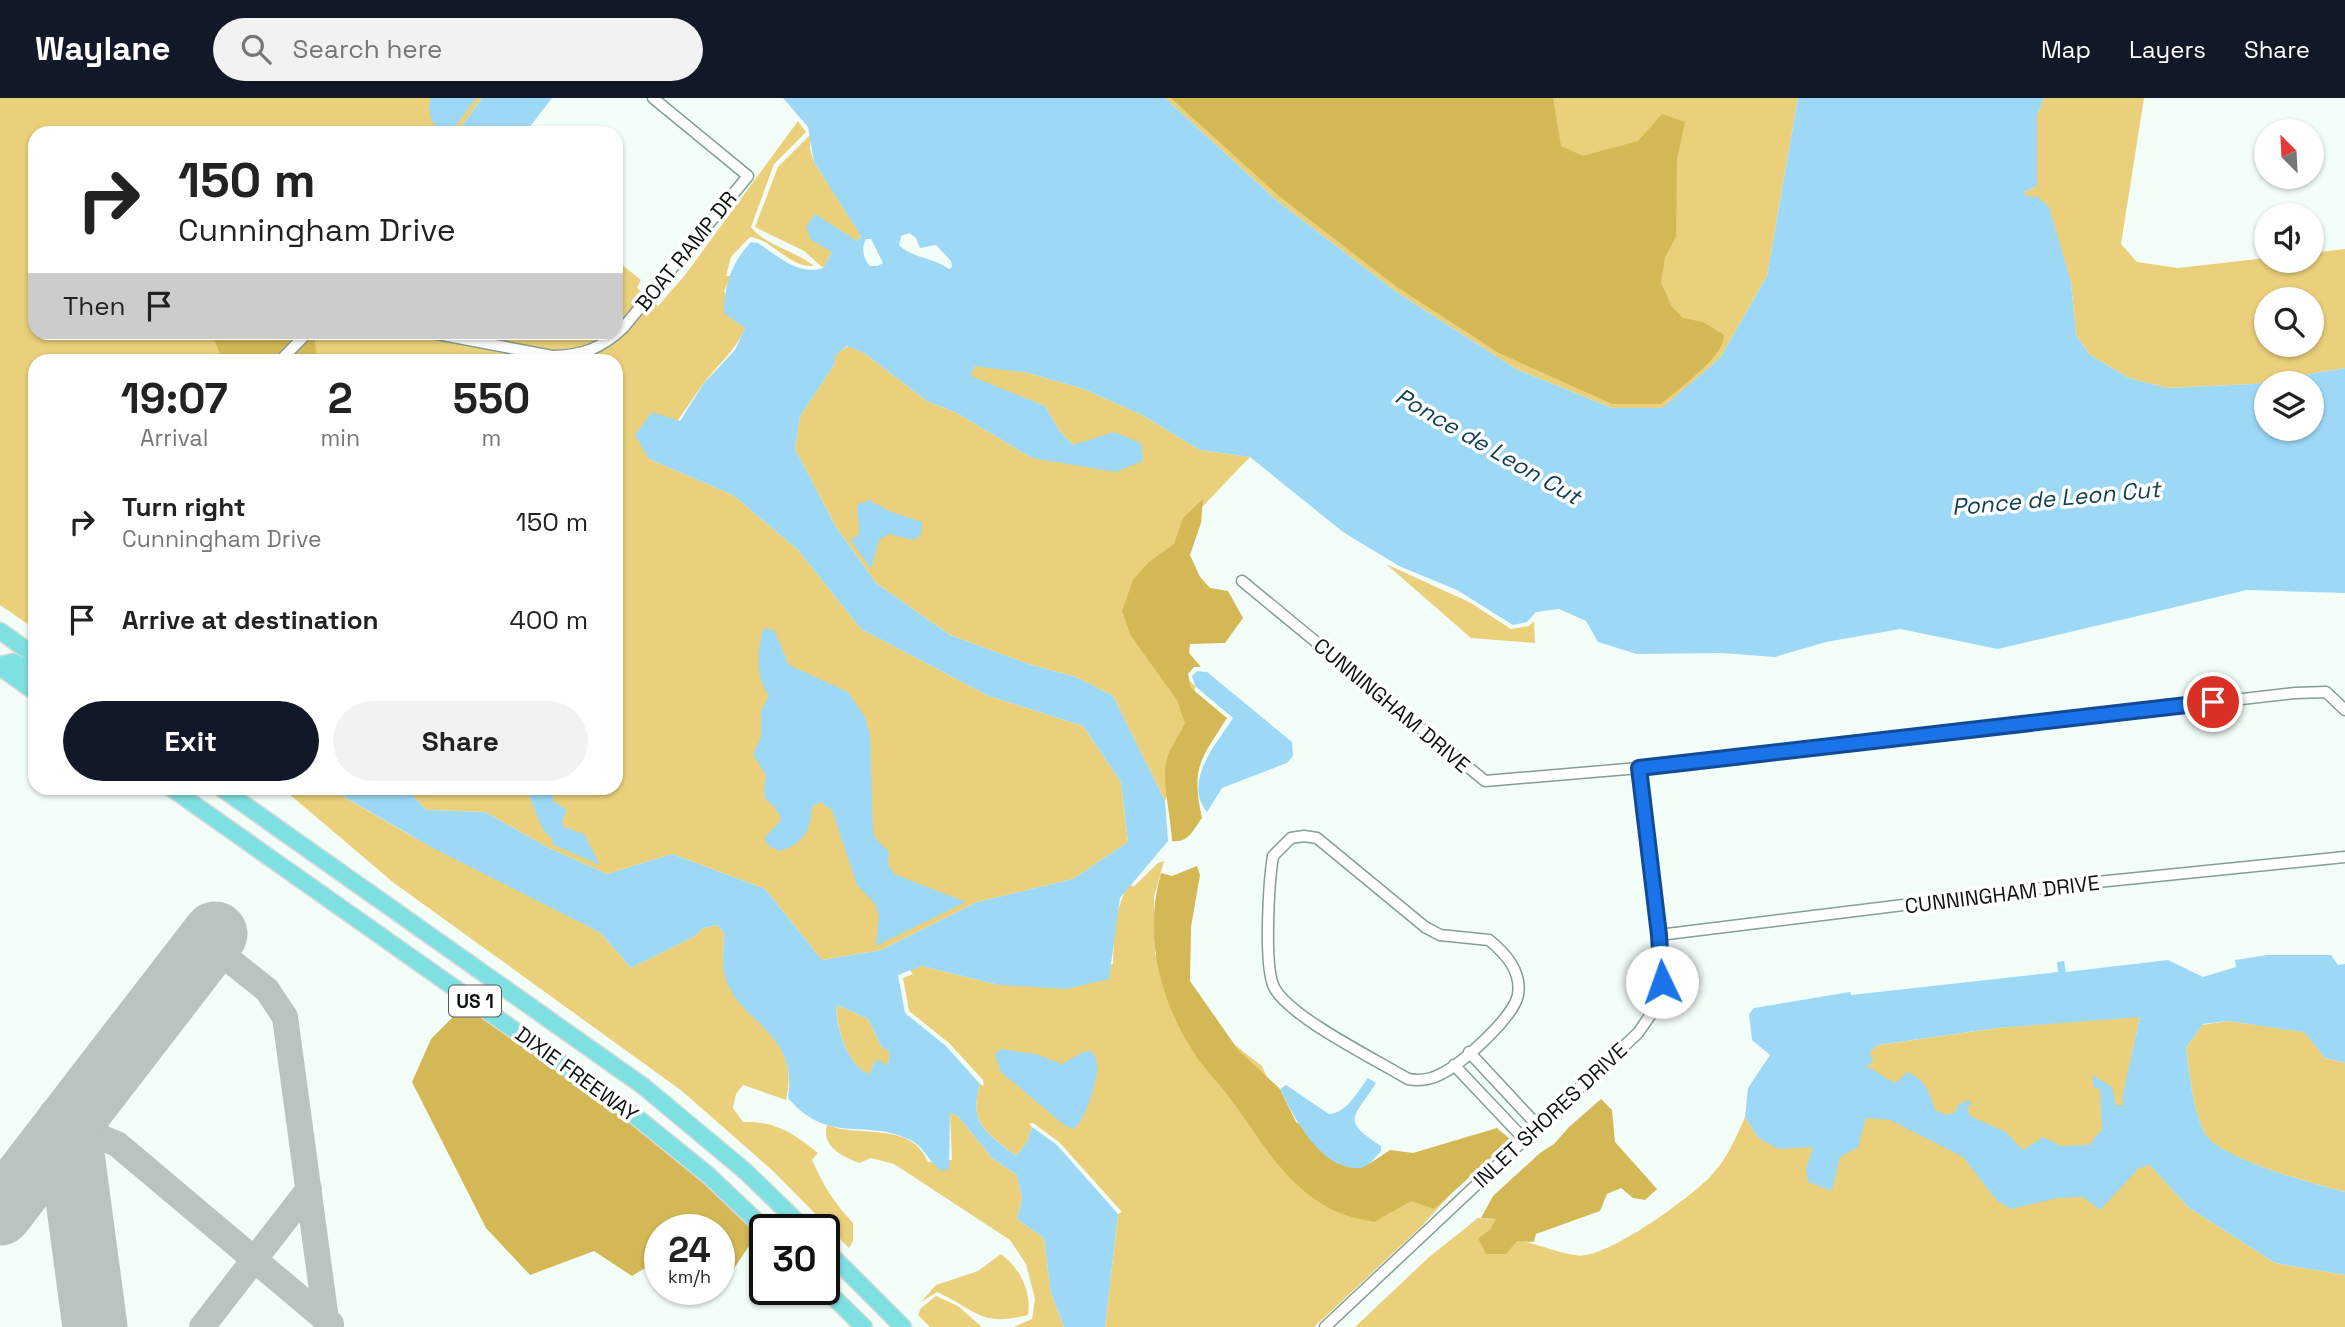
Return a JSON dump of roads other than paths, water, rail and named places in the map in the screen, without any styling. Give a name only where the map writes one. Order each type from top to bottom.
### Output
[{"type":"main road","points":[[0,631],[28,651]]},
{"type":"main road","points":[[0,666],[13,662],[28,669]]},
{"type":"main road","points":[[0,666],[28,687]]},
{"type":"main road","name":"DIXIE FREEWAY","points":[[181,795],[629,1111],[708,1175],[749,1214]]},
{"type":"main road","name":"DIXIE FREEWAY","points":[[231,795],[643,1086],[745,1171],[789,1214]]},
{"type":"main road","points":[[840,1264],[903,1327]]},
{"type":"main road","points":[[840,1304],[864,1327]]},
{"type":"street","name":"BOAT RAMP DR","points":[[623,328],[748,176],[653,98]]},
{"type":"street","points":[[287,354],[300,340]]},
{"type":"street","name":"BOAT RAMP DR","points":[[469,340],[542,354]]},
{"type":"street","name":"BOAT RAMP DR","points":[[578,354],[599,348],[609,340]]},
{"type":"street","name":"CUNNINGHAM DRIVE","points":[[1242,580],[1485,781],[1639,768],[2295,692],[2326,692],[2345,710]]},
{"type":"street","name":"INLET SHORES DRIVE","points":[[1325,1327],[1638,1033],[1658,1004],[1662,982],[1659,935],[1639,768]]},
{"type":"street","points":[[1291,838],[1317,838],[1425,927],[1440,936],[1489,940],[1502,951],[1518,979],[1518,994],[1503,1021],[1454,1065],[1428,1080],[1408,1079],[1292,1008],[1275,989],[1269,965],[1271,867],[1273,856],[1281,845],[1291,838]]},
{"type":"street","name":"CUNNINGHAM DRIVE","points":[[1659,935],[2058,886],[2345,857]]},
{"type":"street","points":[[1469,1052],[1538,1126]]},
{"type":"street","points":[[1454,1065],[1524,1139]]},
{"type":"water","points":[[430,98],[476,98],[455,126],[434,125],[429,112]]},
{"type":"water","points":[[482,98],[552,98],[530,126],[462,126]]},
{"type":"water","name":"Ponce de Leon Cut","points":[[783,98],[1165,98],[1276,200],[1395,291],[1516,369],[1612,408],[1662,408],[1720,358],[1767,276],[1798,98],[2044,98],[2037,115],[2037,186],[2024,192],[2026,196],[2038,197],[2049,207],[2071,282],[2076,335],[2090,355],[2129,378],[2167,388],[2254,384],[2254,441],[2324,441],[2324,372],[2345,368],[2345,593],[2247,590],[1998,649],[1900,629],[1826,642],[1775,657],[1722,653],[1637,654],[1598,642],[1586,621],[1559,609],[1536,612],[1527,622],[1513,625],[1457,590],[1399,566],[1343,532],[1250,457],[1200,450],[1142,415],[1084,389],[1028,373],[974,366],[971,376],[1045,406],[1059,430],[1073,445],[1114,432],[1141,443],[1143,461],[1116,472],[1032,458],[957,413],[927,401],[864,353],[847,346],[836,355],[834,365],[800,416],[795,449],[836,527],[876,583],[950,635],[1028,664],[1076,677],[1113,696],[1165,801],[1168,841],[1120,898],[1109,979],[1067,989],[999,985],[922,966],[898,975],[905,1013],[946,1046],[980,1084],[976,1109],[978,1118],[989,1134],[1016,1156],[1027,1142],[1032,1127],[1057,1145],[1118,1214],[1105,1327],[1064,1327],[1051,1293],[1044,1238],[1017,1219],[1022,1198],[1017,1175],[992,1158],[958,1116],[950,1113],[949,1169],[942,1171],[919,1146],[908,1139],[876,1130],[833,1127],[803,1113],[788,1098],[789,1075],[784,1056],[775,1041],[730,989],[723,967],[724,933],[717,925],[703,928],[695,936],[631,968],[601,933],[431,847],[341,795],[412,795],[426,810],[485,812],[549,848],[607,874],[672,854],[765,889],[822,960],[881,950],[977,902],[1073,879],[1128,842],[1121,782],[1083,726],[989,696],[861,629],[798,550],[733,495],[649,459],[635,435],[652,412],[680,421],[704,383],[735,350],[745,328],[724,313],[726,293],[730,274],[751,242],[758,243],[797,267],[814,270],[823,268],[832,252],[811,240],[806,227],[815,214],[857,241],[861,236],[814,162],[808,127]],"holes":[[[909,233],[916,238],[920,248],[936,245],[951,261],[952,267],[949,269],[917,256],[899,245],[901,236]],[[866,239],[871,239],[883,263],[878,266],[870,266],[863,253]],[[837,1005],[868,1019],[881,1046],[890,1053],[888,1065],[878,1060],[874,1062],[870,1074],[856,1064],[845,1045],[838,1023]]]},
{"type":"water","points":[[869,500],[889,511],[922,522],[919,536],[915,539],[889,534],[879,540],[871,569],[850,539],[858,536],[859,532],[858,504]]},
{"type":"water","points":[[764,628],[774,630],[789,665],[848,692],[865,717],[870,735],[873,831],[875,838],[889,852],[888,864],[894,874],[966,902],[876,946],[879,915],[875,904],[857,885],[832,810],[820,802],[812,807],[808,829],[800,840],[780,851],[769,846],[764,839],[781,820],[765,798],[766,776],[753,754],[761,737],[761,711],[769,695],[764,689],[759,672],[760,644]]},
{"type":"water","points":[[1197,671],[1207,672],[1292,742],[1293,756],[1287,763],[1222,788],[1207,812],[1200,800],[1200,776],[1211,751],[1233,718],[1195,686],[1192,676]]},
{"type":"water","points":[[529,795],[553,795],[553,801],[567,810],[562,821],[564,827],[584,834],[600,865],[552,844],[553,841],[542,828]]},
{"type":"water","points":[[2267,955],[2331,955],[2338,965],[2345,964],[2345,1063],[2325,1058],[2304,1032],[2228,1021],[2203,1024],[2186,1048],[2197,1112],[2204,1132],[2213,1142],[2227,1152],[2268,1169],[2345,1192],[2345,1275],[2275,1263],[2188,1207],[2150,1165],[2139,1168],[2100,1210],[2083,1197],[2058,1198],[2011,1209],[1997,1201],[1963,1157],[1890,1120],[1866,1118],[1858,1147],[1840,1157],[1832,1191],[1808,1182],[1806,1169],[1813,1147],[1779,1149],[1758,1138],[1745,1117],[1748,1088],[1770,1055],[1752,1040],[1749,1014],[1754,1008],[1850,992],[1851,995],[2058,972],[2057,962],[2064,961],[2066,972],[2168,960],[2203,977],[2236,967],[2235,960]],"holes":[[[2140,1017],[2122,1098],[2124,1105],[2116,1105],[2112,1087],[2092,1075],[2094,1088],[2100,1089],[2102,1129],[2089,1145],[2061,1146],[2043,1137],[2023,1150],[2006,1132],[1970,1116],[1967,1108],[1972,1104],[1968,1100],[1958,1105],[1956,1112],[1946,1115],[1935,1110],[1926,1087],[1918,1078],[1907,1072],[1896,1083],[1866,1067],[1873,1062],[1870,1051],[1878,1045],[1997,1028]]]},
{"type":"water","points":[[1000,1049],[1036,1054],[1062,1064],[1083,1052],[1092,1051],[1097,1062],[1096,1077],[1091,1098],[1078,1125],[1073,1129],[1064,1125],[1001,1072],[995,1055]]},
{"type":"water","points":[[1368,1078],[1376,1083],[1357,1112],[1356,1124],[1381,1146],[1381,1151],[1363,1167],[1346,1167],[1321,1152],[1301,1127],[1280,1089],[1286,1085],[1329,1114],[1347,1106]]}]
